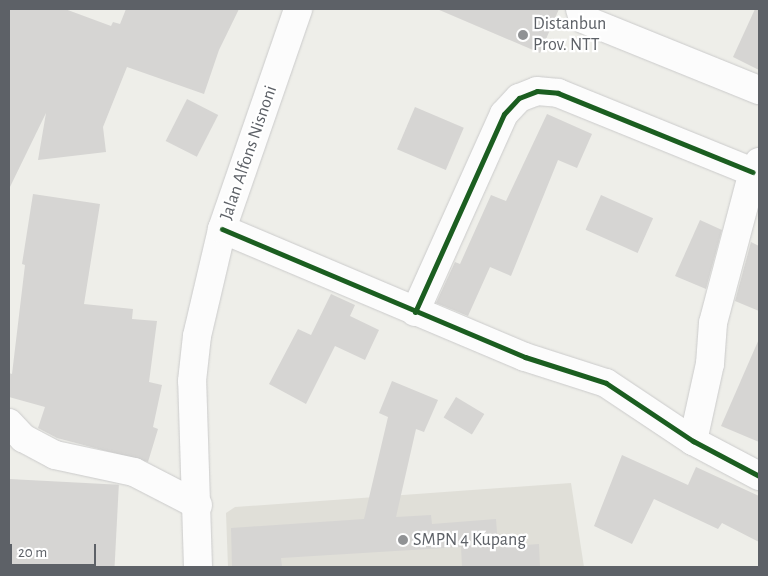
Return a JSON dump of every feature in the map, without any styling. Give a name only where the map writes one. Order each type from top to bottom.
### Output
[{"type":"street","name":"Jalan Alfons Nisnoni","points":[[198,567],[198,505],[192,381],[205,292],[222,229],[298,9]]},
{"type":"street","points":[[580,9],[583,19],[759,90]]},
{"type":"street","points":[[415,312],[504,114],[519,98],[528,94],[537,91],[558,93],[756,167],[713,323],[710,364],[693,441]]},
{"type":"street","points":[[222,229],[525,357],[606,383],[693,441],[759,476]]},
{"type":"street","points":[[9,422],[23,438],[55,455],[134,472],[198,505]]},
{"type":"shaded area","name":"SMPN 4 Kupang","points":[[571,483],[584,567],[228,567],[226,513],[235,507]]},
{"type":"building","points":[[9,9],[65,9],[111,26],[113,22],[120,24],[126,9],[239,9],[219,50],[204,94],[127,67],[103,127],[106,152],[38,160],[46,113],[9,189]]},
{"type":"building","name":"Distanbun Prov. NTT","points":[[437,9],[559,9],[540,53]]},
{"type":"building","points":[[755,9],[759,9],[759,70],[733,57]]},
{"type":"building","points":[[187,99],[218,115],[197,157],[166,141]]},
{"type":"building","points":[[415,107],[464,128],[446,170],[397,149]]},
{"type":"building","points":[[547,114],[592,134],[577,168],[558,160],[511,276],[490,267],[468,316],[436,303],[455,262],[460,264],[491,195],[506,201]]},
{"type":"building","points":[[33,194],[100,204],[84,304],[133,309],[132,319],[157,321],[149,382],[162,385],[153,427],[158,429],[148,462],[57,438],[38,428],[45,407],[9,397],[9,373],[12,374],[25,265],[22,264]]},
{"type":"building","points":[[601,195],[653,218],[638,253],[586,230]]},
{"type":"building","points":[[700,220],[722,230],[706,289],[675,276]]},
{"type":"building","points":[[751,242],[759,246],[759,311],[735,301]]},
{"type":"building","points":[[331,294],[355,305],[350,316],[379,330],[365,360],[335,346],[306,404],[269,384],[298,329],[311,335]]},
{"type":"building","points":[[759,339],[759,442],[721,426]]},
{"type":"building","points":[[392,381],[438,400],[424,432],[416,429],[396,517],[431,515],[432,524],[496,519],[498,547],[539,544],[540,567],[462,567],[461,547],[281,558],[282,567],[232,567],[231,528],[364,519],[388,417],[379,413]]},
{"type":"building","points":[[456,397],[484,414],[472,435],[444,418]]},
{"type":"building","points":[[622,455],[688,485],[696,467],[759,496],[759,542],[722,523],[718,529],[654,499],[632,544],[594,526]]},
{"type":"building","points":[[9,479],[119,485],[115,567],[9,567]]},
{"type":"cycle path","points":[[415,312],[504,114],[519,98],[537,91],[558,93],[753,172]]},
{"type":"cycle path","points":[[222,229],[525,357],[606,383],[693,441],[759,476]]},
{"type":"place","name":"Distanbun Prov. NTT","points":[[523,35]]},
{"type":"place","name":"SMPN 4 Kupang","points":[[403,540]]}]
